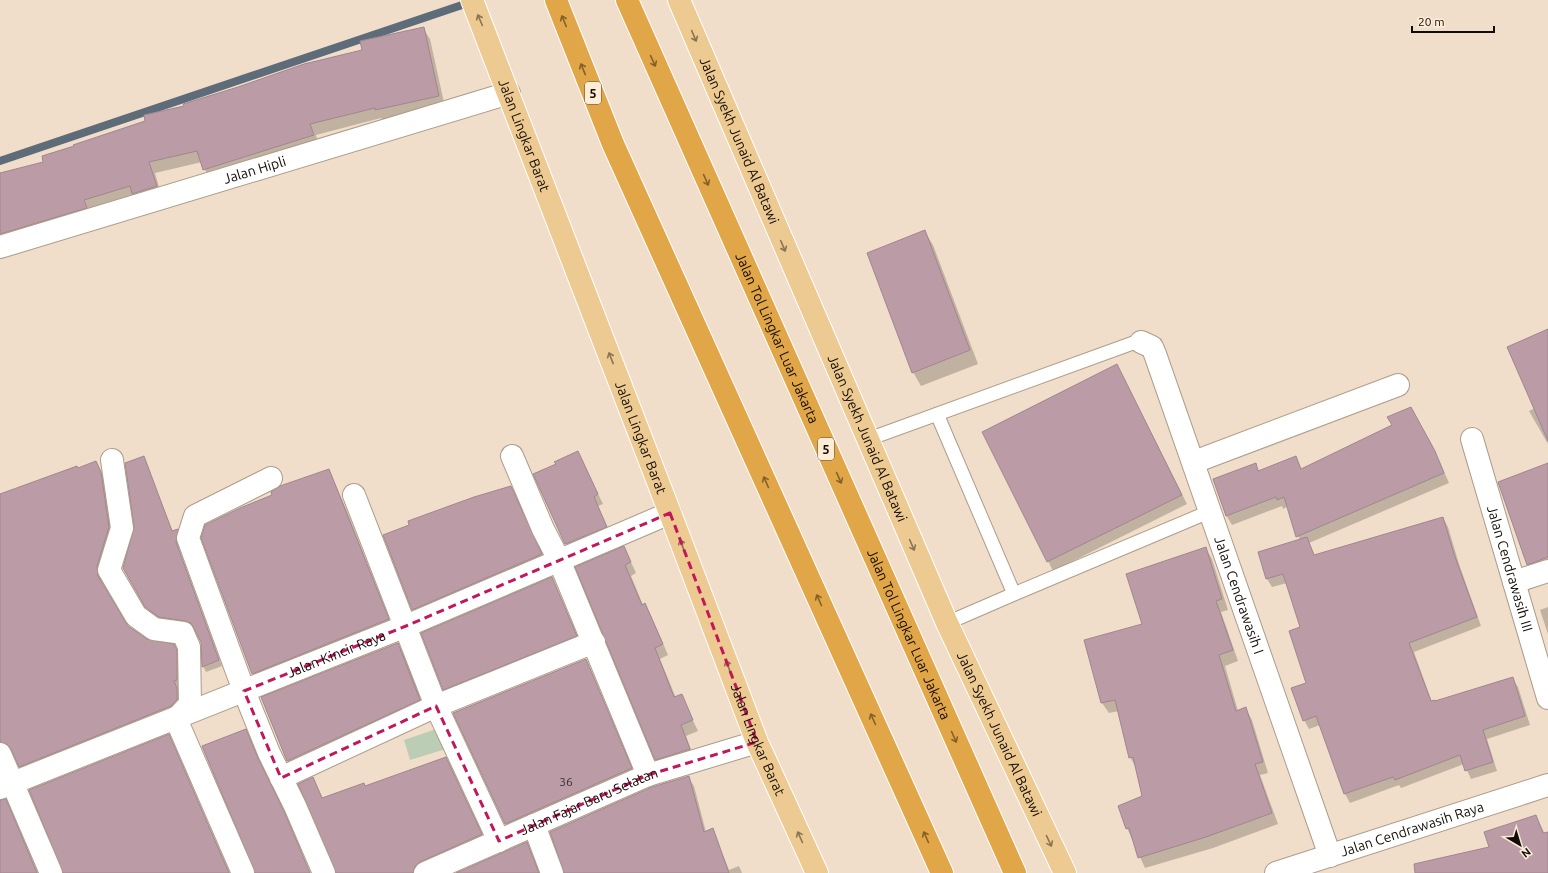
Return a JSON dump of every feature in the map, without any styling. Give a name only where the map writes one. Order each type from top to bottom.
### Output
[{"type":"highway","name":"5","points":[[556,0],[613,144],[942,873]]},
{"type":"highway","name":"Jalan Tol Lingkar Luar Jakarta","points":[[627,0],[1015,873]]},
{"type":"main road","name":"Jalan Lingkar Barat","points":[[472,0],[757,742],[817,873]]},
{"type":"main road","name":"Jalan Syekh Junaid Al Batawi","points":[[678,0],[866,440],[947,623],[1065,873]]},
{"type":"street","name":"Jalan Hipli","points":[[0,248],[509,93]]},
{"type":"street","name":"Jalan Cendrawasih I","points":[[1141,342],[1152,347],[1194,462],[1330,856]]},
{"type":"street","points":[[1194,462],[1398,386]]},
{"type":"street","name":"Jalan Cendrawasih III","points":[[1472,439],[1548,698]]},
{"type":"street","points":[[512,456],[594,642],[648,775]]},
{"type":"street","points":[[112,460],[122,528],[109,570],[136,616],[154,629],[183,633],[189,647],[190,704],[176,720],[243,873]]},
{"type":"street","points":[[271,478],[196,516],[188,538],[244,691],[324,873]]},
{"type":"street","points":[[354,495],[436,706],[499,841]]},
{"type":"street","name":"Jalan Kincir Raya","points":[[6,786],[176,720],[406,626],[670,513]]},
{"type":"street","points":[[1514,582],[1548,571]]},
{"type":"street","points":[[281,778],[436,706],[594,642]]},
{"type":"street","name":"Jalan Fajar Baru Selatan","points":[[425,873],[648,775],[757,742]]},
{"type":"street","points":[[0,754],[6,786],[51,873]]},
{"type":"street","name":"Jalan Cendrawasih Raya","points":[[1276,873],[1548,784]]},
{"type":"street","points":[[534,826],[552,873]]},
{"type":"lane","points":[[866,440],[1133,343],[1141,342]]},
{"type":"lane","points":[[937,414],[1014,594]]},
{"type":"lane","points":[[947,623],[1211,511]]},
{"type":"highlighted area","points":[[670,513],[757,742],[648,775],[499,841],[436,706],[281,778],[244,691],[406,626]]},
{"type":"green space","points":[[442,727],[449,748],[410,760],[404,740]]},
{"type":"building","points":[[424,27],[439,96],[375,110],[375,108],[310,124],[314,135],[203,170],[197,151],[149,162],[157,186],[132,194],[130,186],[84,200],[87,208],[0,234],[0,173],[43,162],[42,156],[145,121],[144,115],[184,106],[183,104],[304,64],[362,50],[360,41]]},
{"type":"building","points":[[925,230],[970,350],[912,373],[867,253]]},
{"type":"building","points":[[1548,329],[1548,441],[1507,347]]},
{"type":"building","points":[[1117,364],[1182,495],[1047,562],[982,432]]},
{"type":"building","points":[[1411,407],[1435,451],[1444,473],[1296,537],[1284,497],[1277,500],[1276,497],[1226,516],[1213,479],[1256,463],[1258,471],[1296,456],[1301,469],[1392,425],[1387,417]]},
{"type":"building","points":[[578,451],[598,494],[594,497],[607,527],[565,544],[533,474],[556,464],[554,462]]},
{"type":"building","points":[[144,456],[172,531],[178,529],[176,542],[219,660],[202,667],[201,642],[191,623],[159,617],[145,607],[123,568],[134,527],[125,463]]},
{"type":"building","points":[[96,461],[101,472],[109,527],[97,566],[98,576],[128,626],[147,639],[174,644],[177,650],[177,680],[174,681],[177,688],[177,699],[171,706],[19,767],[11,749],[7,744],[0,742],[0,494],[77,466],[78,468]]},
{"type":"building","points":[[1548,463],[1548,557],[1527,565],[1498,482]]},
{"type":"building","points":[[329,469],[389,619],[252,674],[201,538],[205,525],[240,508],[272,495],[271,492],[280,486]]},
{"type":"building","points":[[511,486],[542,554],[412,610],[383,535],[409,525],[408,521],[474,497]]},
{"type":"building","points":[[1443,517],[1454,554],[1477,617],[1409,643],[1431,701],[1513,677],[1525,716],[1483,730],[1493,762],[1465,771],[1460,755],[1395,780],[1393,777],[1344,794],[1316,716],[1303,721],[1291,688],[1306,683],[1289,631],[1300,627],[1283,574],[1266,579],[1258,552],[1307,537],[1314,555]]},
{"type":"building","points":[[624,546],[631,562],[625,565],[642,605],[645,603],[663,644],[655,648],[674,697],[682,694],[693,720],[681,725],[690,749],[655,760],[575,567]]},
{"type":"building","points":[[1206,547],[1222,599],[1216,601],[1233,650],[1219,655],[1236,711],[1246,707],[1263,762],[1255,764],[1272,813],[1206,837],[1138,858],[1129,828],[1126,829],[1118,806],[1142,796],[1133,757],[1129,758],[1115,700],[1101,703],[1084,640],[1142,624],[1126,574]]},
{"type":"building","points":[[552,577],[577,636],[443,690],[421,633]]},
{"type":"building","points":[[398,643],[420,700],[287,761],[261,697]]},
{"type":"building","points":[[586,659],[632,768],[505,824],[453,713]]},
{"type":"building","points":[[246,729],[258,758],[284,811],[310,873],[255,873],[202,746]]},
{"type":"building","points":[[169,734],[229,873],[63,873],[29,790]]},
{"type":"building","points":[[446,757],[482,834],[420,862],[415,866],[413,873],[336,873],[298,784],[313,777],[322,798],[364,783],[365,786]]},
{"type":"building","points":[[689,776],[704,832],[713,828],[729,873],[564,873],[550,832],[652,787]]},
{"type":"building","points":[[6,799],[37,873],[0,873],[0,800]]},
{"type":"building","points":[[1536,815],[1543,833],[1548,832],[1548,873],[1415,873],[1414,864],[1489,847],[1484,832]]},
{"type":"building","points":[[527,842],[539,873],[456,873],[504,852]]},
{"type":"waterway","points":[[0,161],[471,2]]}]
